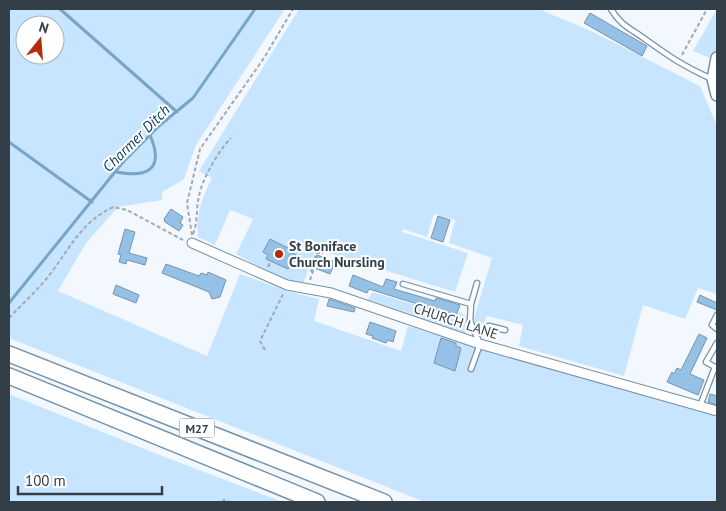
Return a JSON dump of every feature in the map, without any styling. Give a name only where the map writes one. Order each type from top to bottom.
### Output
[{"type":"highway","name":"M27","points":[[9,354],[384,502]]},
{"type":"highway","name":"M27","points":[[9,376],[317,502]]},
{"type":"street","points":[[717,58],[713,79],[717,95]]},
{"type":"street","name":"CHURCH LANE","points":[[192,239],[287,285],[330,293],[480,344],[717,411]]},
{"type":"lane","points":[[611,9],[618,21],[628,30],[644,38],[677,63],[713,79]]},
{"type":"lane","points":[[471,369],[480,344],[470,321],[471,304],[477,283]]},
{"type":"lane","points":[[403,284],[471,304]]},
{"type":"lane","points":[[717,315],[712,325],[717,329]]},
{"type":"lane","points":[[476,332],[489,326],[505,330]]},
{"type":"lane","points":[[700,406],[715,367],[706,362],[717,343]]},
{"type":"lane","points":[[711,376],[717,379]]},
{"type":"path","points":[[192,239],[187,204],[200,149],[264,58],[293,9]]},
{"type":"path","points":[[677,63],[707,9]]},
{"type":"path","points":[[192,239],[199,194],[222,147],[231,138]]},
{"type":"path","points":[[9,318],[50,275],[79,233],[96,215],[112,206],[127,210],[180,239],[192,239]]},
{"type":"path","points":[[307,290],[316,252],[323,253]]},
{"type":"path","points":[[311,272],[314,268]]},
{"type":"path","points":[[265,350],[260,341],[287,285]]},
{"type":"path","points":[[222,502],[224,500],[230,502]]},
{"type":"shaded area","points":[[9,9],[285,9],[196,145],[184,179],[162,192],[162,200],[118,207],[86,243],[58,291],[207,356],[240,274],[290,292],[319,299],[314,321],[401,351],[408,326],[515,359],[717,416],[717,502],[425,502],[9,338]]},
{"type":"shaded area","points":[[299,9],[539,9],[591,31],[700,86],[717,126],[717,294],[698,288],[685,319],[643,305],[624,376],[519,346],[523,325],[487,316],[483,325],[473,322],[492,258],[449,243],[455,220],[434,214],[427,237],[403,229],[402,232],[468,253],[455,292],[316,249],[303,284],[285,279],[236,254],[253,219],[230,210],[215,245],[198,237],[197,229],[200,206],[212,178],[199,171]]},
{"type":"shaded area","points":[[717,9],[717,61],[693,51]]},
{"type":"shaded area","points":[[372,292],[457,317],[459,312],[462,313],[467,318],[469,328],[465,333],[411,317],[412,314],[368,300]]},
{"type":"shaded area","points":[[9,394],[152,452],[283,502],[9,502]]},
{"type":"building","points":[[590,13],[647,46],[642,56],[584,23]]},
{"type":"building","points":[[171,209],[183,217],[180,223],[183,225],[179,231],[165,222],[164,219]]},
{"type":"building","points":[[438,216],[450,220],[443,242],[431,238]]},
{"type":"building","points":[[125,229],[135,232],[129,253],[147,258],[145,265],[127,260],[126,264],[119,262],[121,255],[118,254]]},
{"type":"building","name":"St Boniface Church Nursling","points":[[270,239],[290,249],[289,251],[298,256],[288,269],[266,259],[268,255],[263,252]]},
{"type":"building","points":[[317,255],[335,262],[330,274],[312,267]]},
{"type":"building","points":[[166,264],[199,276],[201,273],[207,275],[208,272],[226,280],[220,297],[212,299],[209,292],[162,273]]},
{"type":"building","points":[[353,275],[383,287],[386,279],[397,282],[394,289],[435,301],[436,298],[460,305],[456,316],[369,289],[367,293],[349,286]]},
{"type":"building","points":[[116,285],[139,295],[136,303],[113,294]]},
{"type":"building","points":[[700,295],[717,303],[717,310],[697,302]]},
{"type":"building","points":[[329,299],[355,308],[354,312],[327,306]]},
{"type":"building","points":[[370,322],[396,331],[393,342],[388,340],[386,343],[366,334]]},
{"type":"building","points":[[699,334],[707,338],[690,374],[704,380],[698,395],[667,382],[672,372],[674,374],[677,368],[681,370]]},
{"type":"building","points":[[441,338],[456,343],[456,346],[461,348],[455,371],[434,363]]},
{"type":"building","points":[[710,394],[717,396],[717,405],[708,402]]},
{"type":"waterway","points":[[60,9],[177,112]]},
{"type":"waterway","name":"Charmer Ditch","points":[[9,303],[123,162],[160,125],[193,98],[255,9]]},
{"type":"waterway","points":[[116,172],[136,174],[150,169],[154,164],[155,156],[150,135]]},
{"type":"waterway","points":[[9,142],[92,202]]},
{"type":"place","name":"St Boniface Church Nursling","points":[[279,254]]}]
